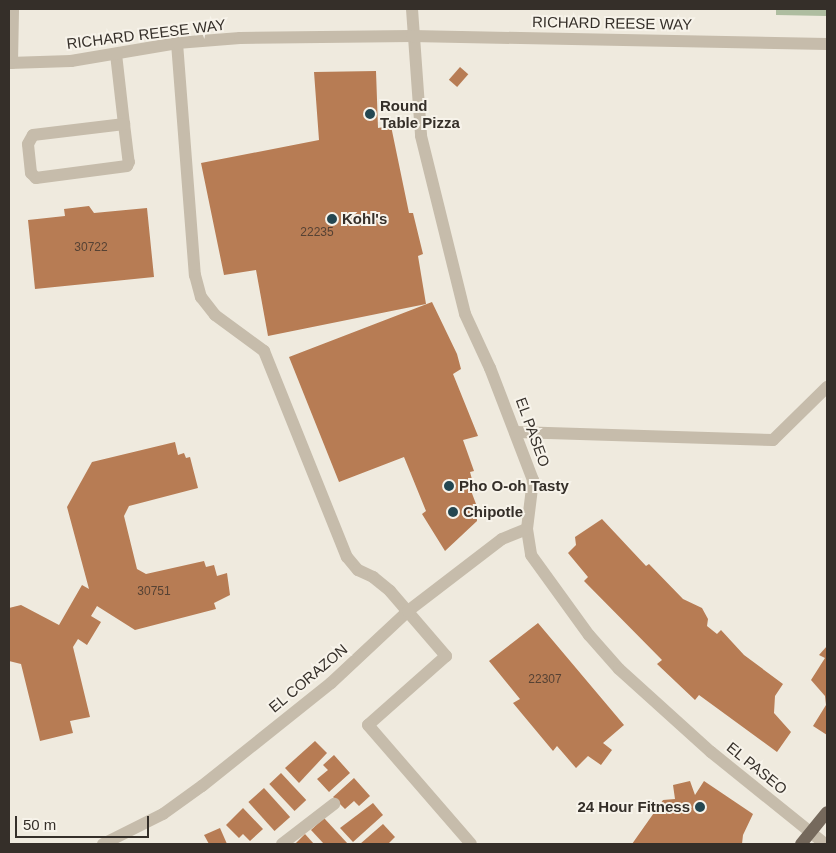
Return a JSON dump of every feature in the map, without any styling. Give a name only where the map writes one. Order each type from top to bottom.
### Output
[{"type":"main road","points":[[801,844],[827,812]]},
{"type":"street","points":[[10,63],[13,9]]},
{"type":"street","name":"EL PASEO","points":[[412,9],[412,36],[421,136],[465,314],[516,432],[533,480],[527,529],[531,555],[589,635],[619,669],[711,752],[825,844]]},
{"type":"street","name":"RICHARD REESE WAY","points":[[10,63],[71,61],[177,43],[240,38],[412,36],[827,44]]},
{"type":"street","points":[[177,43],[195,275],[201,297],[215,315],[264,351],[347,558],[358,570],[374,577],[390,591],[446,656],[368,725],[470,844]]},
{"type":"street","points":[[116,54],[129,162],[125,167],[36,178],[31,173],[28,144],[33,135],[124,124]]},
{"type":"street","points":[[516,432],[773,440],[827,387]]},
{"type":"street","name":"EL CORAZON","points":[[103,844],[163,814],[202,786],[331,682],[408,611],[502,539],[527,529]]},
{"type":"street","points":[[282,844],[334,804]]},
{"type":"green space","points":[[776,9],[827,9],[827,16],[776,15]]},
{"type":"building","points":[[460,67],[468,74],[457,87],[449,80]]},
{"type":"building","points":[[376,71],[378,128],[391,126],[409,213],[413,213],[423,254],[418,256],[426,304],[268,336],[256,270],[224,275],[201,163],[319,140],[314,72]]},
{"type":"building","points":[[89,206],[94,213],[147,208],[154,277],[35,289],[28,220],[65,216],[64,209]]},
{"type":"building","points":[[432,302],[457,354],[461,369],[453,374],[478,436],[463,440],[474,471],[470,472],[474,487],[470,488],[476,504],[477,521],[445,551],[422,514],[426,511],[404,457],[339,482],[289,357]]},
{"type":"building","points":[[175,442],[178,455],[184,453],[186,458],[190,457],[198,488],[129,506],[124,516],[137,569],[146,574],[204,561],[206,567],[214,565],[217,576],[227,573],[230,595],[214,603],[216,609],[135,630],[97,606],[91,616],[101,622],[87,645],[78,639],[73,647],[90,717],[70,721],[73,733],[40,741],[21,664],[9,661],[9,608],[21,605],[59,625],[82,585],[89,589],[67,507],[92,462]]},
{"type":"building","points":[[602,519],[646,566],[649,564],[683,599],[702,608],[708,619],[707,626],[717,634],[721,630],[744,655],[783,684],[775,696],[774,713],[791,732],[777,752],[699,695],[695,700],[657,664],[662,660],[584,581],[588,577],[568,553],[576,545],[575,537]]},
{"type":"building","points":[[538,623],[624,725],[603,743],[612,750],[601,765],[588,756],[576,768],[557,746],[553,751],[513,703],[520,699],[489,661]]},
{"type":"building","points":[[827,646],[827,735],[813,726],[826,705],[825,696],[811,680],[825,658],[819,655]]},
{"type":"building","points":[[315,741],[327,753],[299,783],[285,768]]},
{"type":"building","points":[[334,755],[350,773],[329,792],[317,779],[328,770],[323,765]]},
{"type":"building","points":[[281,773],[306,800],[295,811],[269,784]]},
{"type":"building","points":[[354,778],[370,796],[359,806],[354,801],[345,809],[333,797]]},
{"type":"building","name":"24 Hour Fitness","points":[[690,781],[695,795],[704,781],[753,814],[743,835],[742,844],[632,844],[663,800],[675,799],[673,785]]},
{"type":"building","points":[[264,788],[290,817],[274,831],[248,802]]},
{"type":"building","points":[[373,803],[383,815],[353,842],[340,828]]},
{"type":"building","points":[[243,808],[263,829],[250,841],[243,834],[239,838],[226,825]]},
{"type":"building","points":[[324,818],[348,844],[324,844],[311,830]]},
{"type":"building","points":[[383,824],[395,837],[388,844],[360,844]]},
{"type":"building","points":[[220,828],[227,844],[209,844],[204,835]]},
{"type":"building","points":[[305,834],[314,844],[295,844]]},
{"type":"place","name":"Round Table Pizza","points":[[370,114]]},
{"type":"place","name":"Kohl's","points":[[332,219]]},
{"type":"place","name":"Pho O-oh Tasty","points":[[449,486]]},
{"type":"place","name":"Chipotle","points":[[453,512]]},
{"type":"place","name":"24 Hour Fitness","points":[[700,807]]}]
